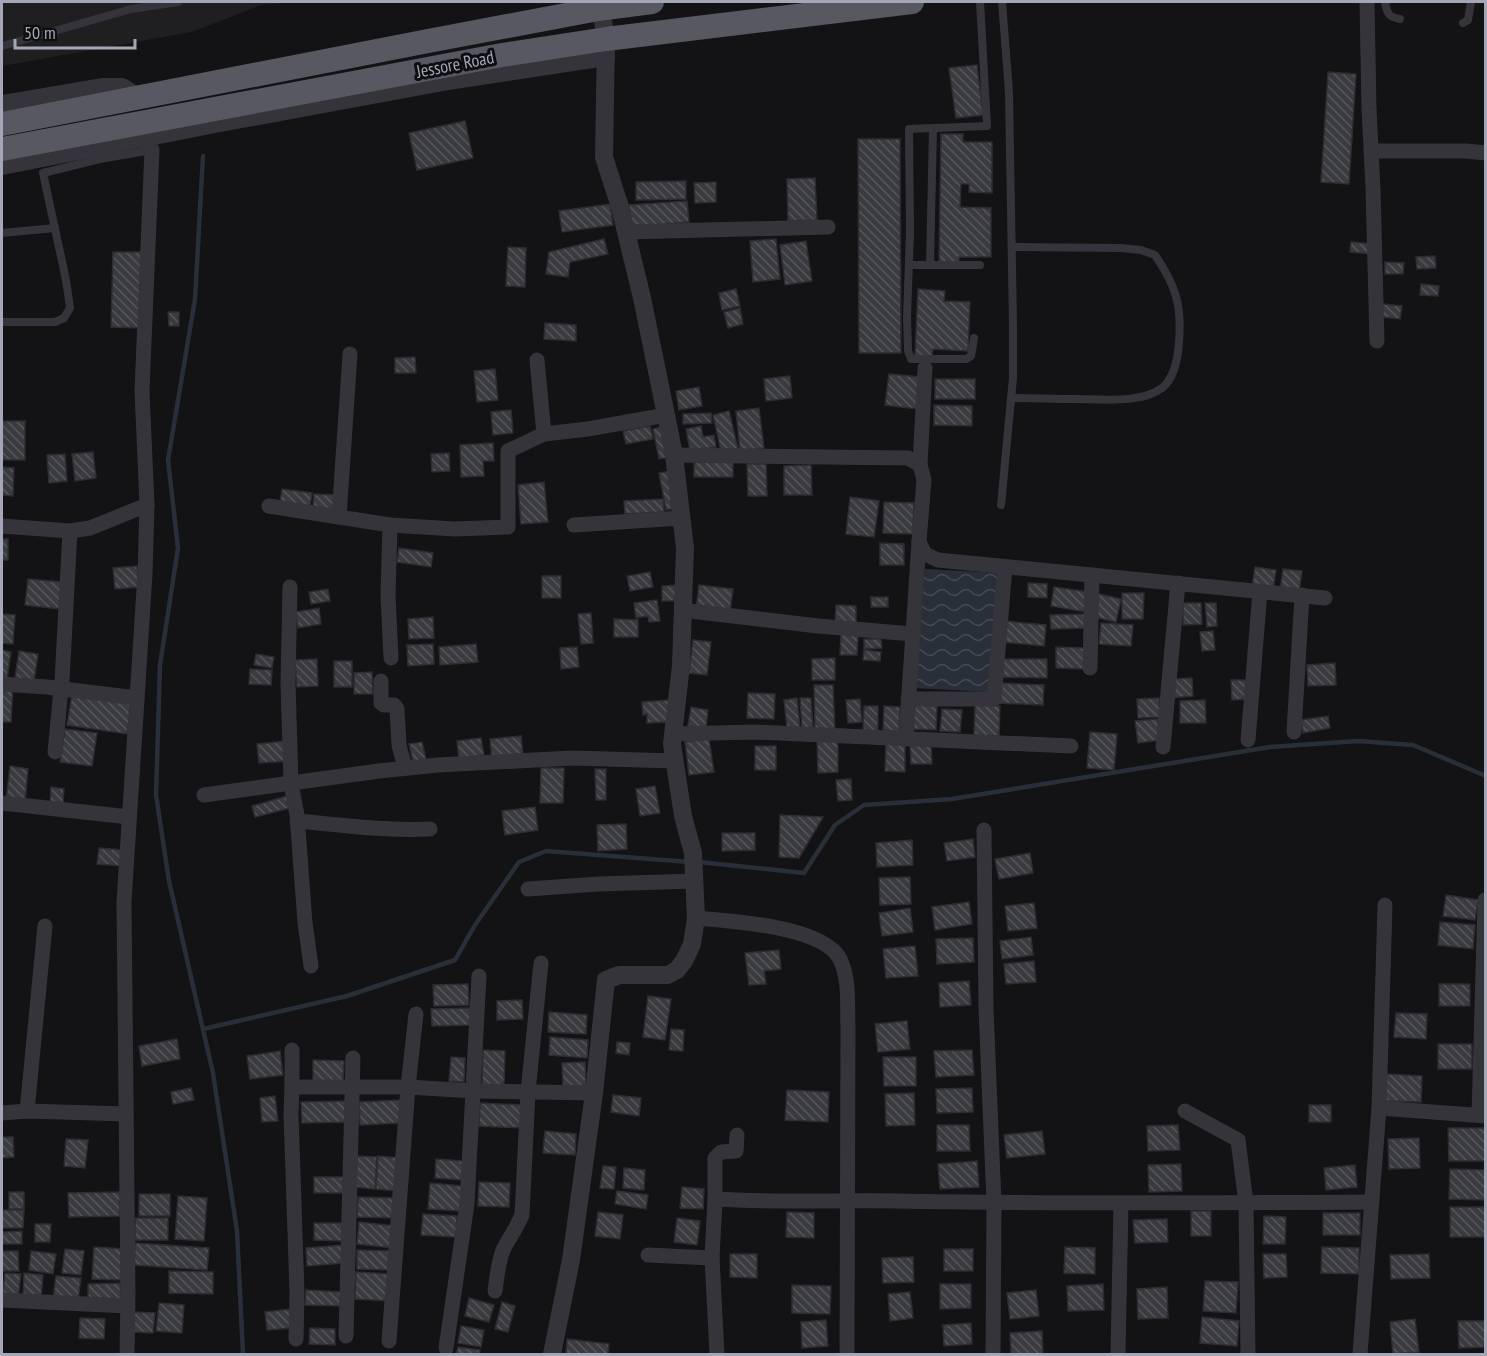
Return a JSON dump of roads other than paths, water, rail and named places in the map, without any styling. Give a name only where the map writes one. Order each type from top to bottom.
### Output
[{"type":"highway","points":[[2,124],[644,2]]},
{"type":"highway","name":"Jessore Road","points":[[2,149],[145,138],[490,57],[606,48],[912,2]]},
{"type":"street","points":[[1367,2],[1377,341]]},
{"type":"street","points":[[552,1354],[571,1260],[594,1093],[606,980],[619,975],[668,975],[677,970],[692,944],[696,918],[693,853],[683,816],[672,744],[681,665],[685,548],[674,455],[642,298],[620,207],[604,157],[606,48],[601,9]]},
{"type":"street","points":[[2,104],[102,87],[122,87],[138,97]]},
{"type":"street","points":[[2,166],[145,138],[142,391],[147,505],[145,574],[124,902],[127,1354]]},
{"type":"street","points":[[1371,151],[1485,153]]},
{"type":"street","points":[[626,232],[828,227]]},
{"type":"street","points":[[339,517],[350,354]]},
{"type":"street","points":[[537,360],[544,434]]},
{"type":"street","points":[[906,738],[924,480],[920,465],[925,368]]},
{"type":"street","points":[[269,506],[390,525],[455,529],[508,527],[508,451],[544,434],[588,429],[666,415]]},
{"type":"street","points":[[674,455],[908,459],[920,465]]},
{"type":"street","points":[[2,526],[70,531],[90,528],[147,505]]},
{"type":"street","points":[[574,525],[681,518]]},
{"type":"street","points":[[390,525],[388,595],[391,658]]},
{"type":"street","points":[[55,752],[70,531]]},
{"type":"street","points":[[919,542],[926,554],[938,560],[1325,597]]},
{"type":"street","points":[[908,699],[994,699],[1005,567]]},
{"type":"street","points":[[1090,668],[1092,575]]},
{"type":"street","points":[[1163,747],[1178,583]]},
{"type":"street","points":[[290,587],[288,682],[291,784],[297,821],[305,923],[311,966]]},
{"type":"street","points":[[1248,740],[1260,591]]},
{"type":"street","points":[[1293,732],[1302,595]]},
{"type":"street","points":[[682,610],[818,626],[913,634]]},
{"type":"street","points":[[381,681],[381,703],[394,705],[398,710],[399,745],[405,768]]},
{"type":"street","points":[[2,684],[61,685],[137,698]]},
{"type":"street","points":[[673,734],[755,732],[1071,746]]},
{"type":"street","points":[[204,795],[438,765],[573,758],[675,761]]},
{"type":"street","points":[[2,803],[129,817]]},
{"type":"street","points":[[297,821],[375,829],[430,829]]},
{"type":"street","points":[[984,830],[986,1008],[994,1203],[993,1354]]},
{"type":"street","points":[[528,889],[695,877]]},
{"type":"street","points":[[1379,1108],[1482,1115],[1485,900]]},
{"type":"street","points":[[1360,1354],[1379,1108],[1385,905]]},
{"type":"street","points":[[696,918],[751,923],[796,932],[832,949],[840,959],[847,980],[848,1354]]},
{"type":"street","points":[[27,1111],[45,926]]},
{"type":"street","points":[[495,1291],[501,1257],[522,1215],[528,1092],[541,963]]},
{"type":"street","points":[[446,1348],[467,1204],[479,976]]},
{"type":"street","points":[[389,1341],[408,1087],[416,1014]]},
{"type":"street","points":[[292,1050],[291,1114],[297,1292],[296,1339]]},
{"type":"street","points":[[346,1336],[353,1058]]},
{"type":"street","points":[[292,1088],[408,1087],[474,1091],[594,1093]]},
{"type":"street","points":[[2,1113],[27,1111],[126,1114]]},
{"type":"street","points":[[1185,1111],[1238,1140],[1246,1203],[1248,1354]]},
{"type":"street","points":[[717,1354],[712,1258],[715,1158],[721,1152],[736,1151],[737,1135]]},
{"type":"street","points":[[715,1199],[758,1202],[1371,1202]]},
{"type":"street","points":[[1118,1354],[1121,1203]]},
{"type":"street","points":[[648,1255],[712,1258]]},
{"type":"street","points":[[2,1300],[128,1306]]},
{"type":"lane","points":[[2,45],[131,9],[178,2]]},
{"type":"lane","points":[[974,338],[971,356],[966,359],[911,359],[908,351],[909,129],[987,126],[980,2]]},
{"type":"lane","points":[[1001,505],[1013,378],[1009,92],[1002,2]]},
{"type":"lane","points":[[1385,2],[1389,16],[1400,19]]},
{"type":"lane","points":[[1463,23],[1468,20],[1471,2]]},
{"type":"lane","points":[[930,265],[933,128]]},
{"type":"lane","points":[[2,322],[55,322],[64,318],[70,308],[43,173],[100,159],[145,138]]},
{"type":"lane","points":[[2,233],[55,228]]},
{"type":"lane","points":[[1011,398],[1107,399],[1134,398],[1150,394],[1163,387],[1171,376],[1178,356],[1180,334],[1180,313],[1175,291],[1155,255],[1141,250],[1121,248],[1012,247]]},
{"type":"lane","points":[[909,265],[980,266]]},
{"type":"water","points":[[925,569],[1000,573],[991,692],[914,688]]},
{"type":"waterway","points":[[203,156],[195,299],[168,460],[178,548],[160,665],[156,795],[169,881],[213,1073],[237,1231],[243,1354]]},
{"type":"waterway","points":[[699,862],[804,873],[835,825],[864,805],[952,799],[1270,747],[1358,741],[1413,745],[1486,776]]},
{"type":"waterway","points":[[203,1029],[347,996],[455,960],[475,925],[519,862],[546,851],[690,862]]}]
